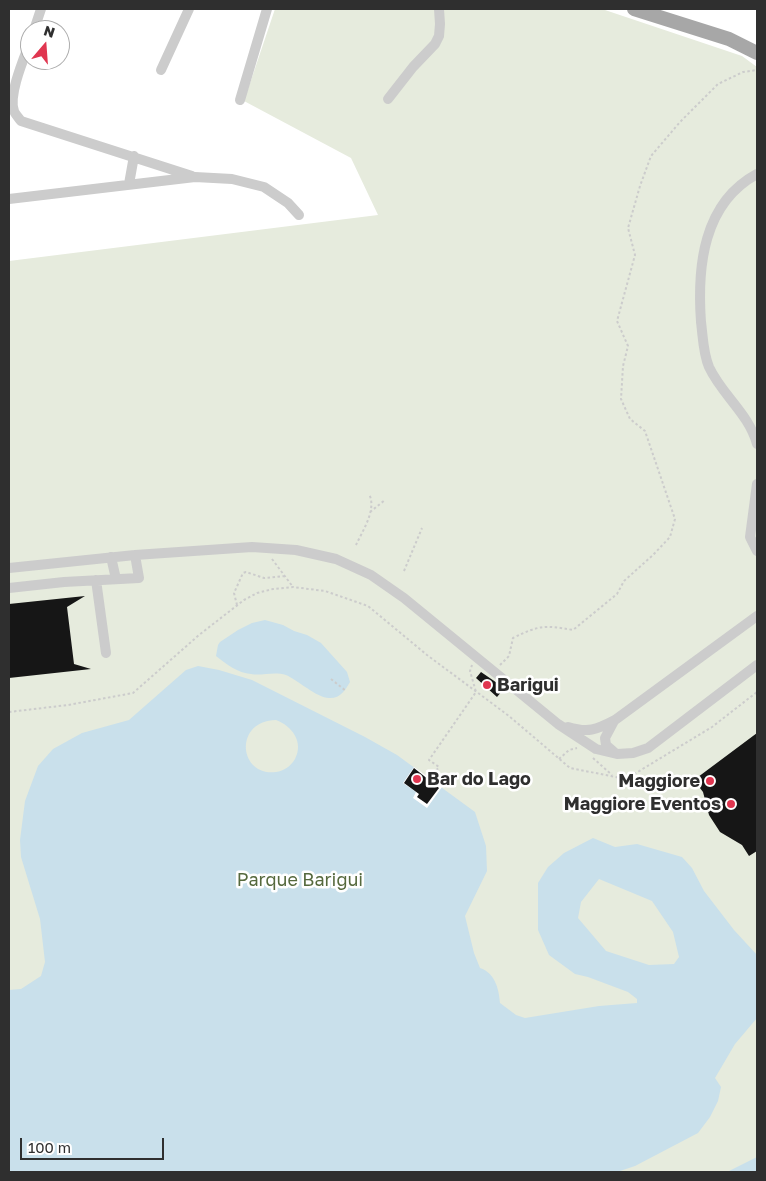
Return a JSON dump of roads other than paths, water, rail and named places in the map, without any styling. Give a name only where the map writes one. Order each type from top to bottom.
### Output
[{"type":"main road","points":[[634,9],[729,39],[757,53]]},
{"type":"street","points":[[161,70],[189,9]]},
{"type":"street","points":[[240,100],[267,9]]},
{"type":"street","points":[[388,99],[413,67],[435,44],[439,36],[439,9]]},
{"type":"street","points":[[20,70],[11,111],[21,121],[195,177]]},
{"type":"street","points":[[129,184],[134,156]]},
{"type":"street","points":[[757,174],[745,180],[735,189],[725,201],[715,219],[708,236],[703,257],[700,294],[706,360],[714,376],[747,420],[757,444]]},
{"type":"street","points":[[9,199],[195,177],[232,179],[264,187],[288,203],[299,215]]},
{"type":"street","points":[[757,484],[750,537],[757,551]]},
{"type":"street","points":[[9,568],[111,557],[252,547],[296,550],[336,559],[371,575],[494,671],[558,724],[596,749],[617,754],[633,753],[648,748],[757,665]]},
{"type":"street","points":[[9,588],[139,578],[135,555]]},
{"type":"street","points":[[111,557],[116,579]]},
{"type":"street","points":[[96,580],[106,653]]},
{"type":"street","points":[[558,724],[579,731],[595,730],[615,720],[757,616]]},
{"type":"street","points":[[615,720],[605,738],[606,745],[617,754]]},
{"type":"water","points":[[265,620],[283,625],[321,643],[347,672],[350,682],[342,693],[334,698],[325,698],[286,675],[241,672],[216,656],[220,642],[252,623]]},
{"type":"water","points":[[198,666],[252,680],[397,755],[475,812],[486,846],[487,871],[465,916],[474,953],[480,968],[493,978],[499,992],[500,1003],[516,1015],[525,1018],[599,1006],[637,1003],[637,999],[628,992],[575,974],[549,955],[538,930],[538,883],[548,867],[564,853],[593,838],[615,847],[637,844],[682,857],[692,868],[704,891],[734,930],[757,955],[757,1018],[735,1044],[715,1078],[721,1087],[718,1101],[710,1117],[698,1133],[635,1166],[617,1172],[9,1172],[9,990],[21,989],[41,976],[45,962],[40,919],[21,857],[20,840],[25,801],[38,766],[53,749],[82,733],[129,720],[186,670]],"holes":[[[276,720],[287,726],[295,735],[298,747],[297,753],[293,762],[284,769],[276,772],[264,771],[254,766],[248,758],[247,738],[253,729],[262,723]],[[599,879],[652,901],[673,932],[679,957],[674,964],[649,965],[606,951],[578,918],[581,902]]]},
{"type":"water","points":[[757,1157],[757,1172],[727,1172]]},
{"type":"place","name":"Barigui","points":[[487,685]]},
{"type":"place","name":"Bar do Lago","points":[[417,779]]},
{"type":"place","name":"Maggiore","points":[[710,781]]},
{"type":"place","name":"Maggiore Eventos","points":[[731,804]]},
{"type":"park label","name":"Parque Barigui","points":[[300,880]]}]
